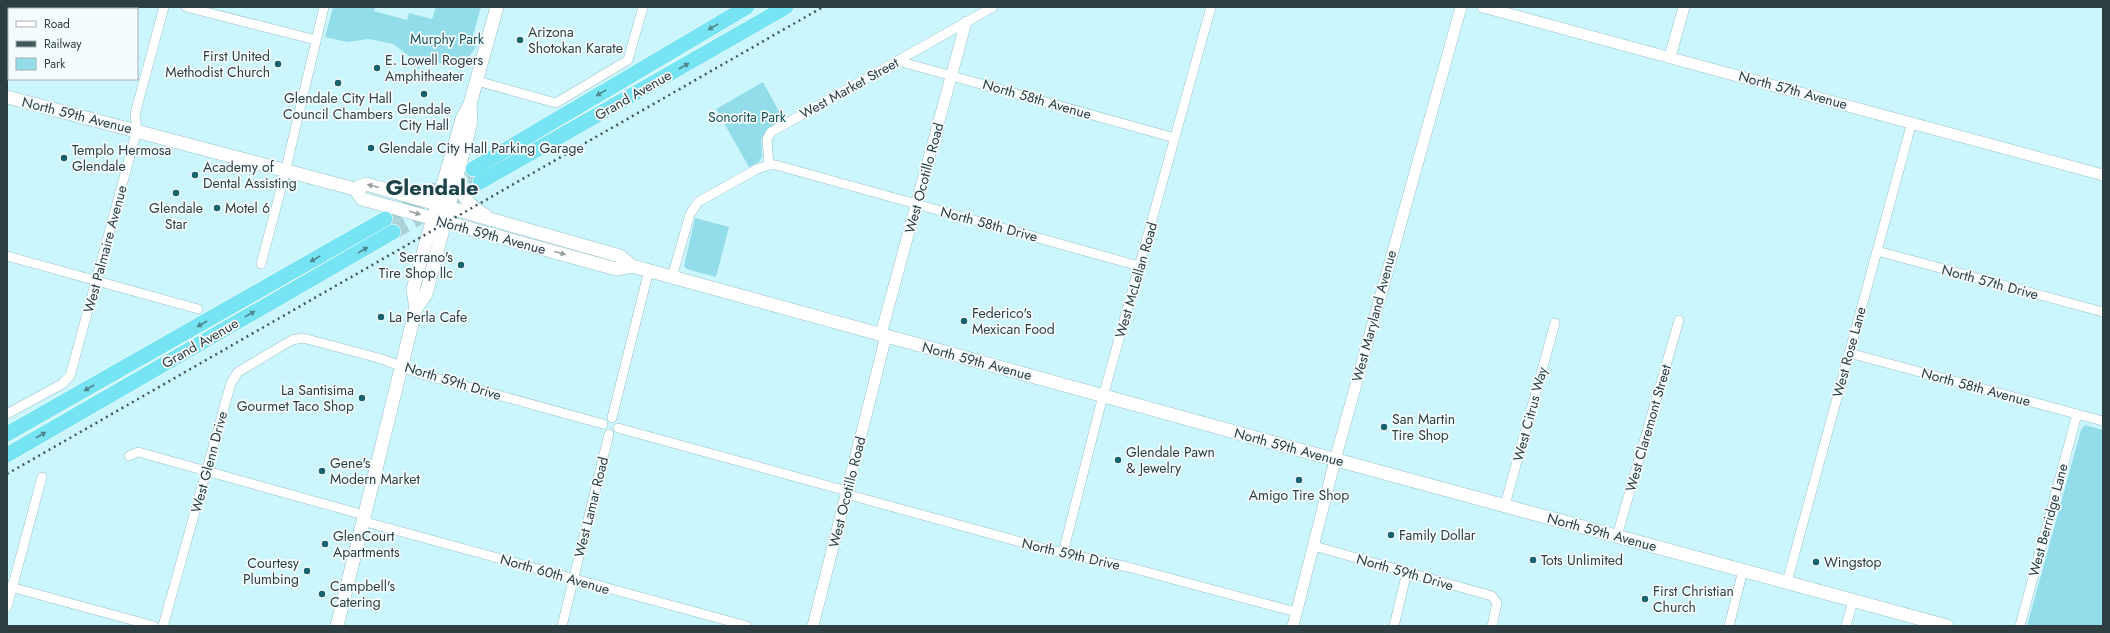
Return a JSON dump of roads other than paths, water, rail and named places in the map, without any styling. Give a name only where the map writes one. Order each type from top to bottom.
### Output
[{"type":"highway","name":"Grand Avenue","points":[[466,169],[747,7]]},
{"type":"highway","name":"Grand Avenue","points":[[480,182],[786,7]]},
{"type":"highway","name":"Grand Avenue","points":[[7,434],[385,219]]},
{"type":"highway","name":"Grand Avenue","points":[[7,455],[393,232]]},
{"type":"main road","points":[[337,626],[416,308],[426,294],[438,220],[443,206],[462,119],[470,104],[497,7]]},
{"type":"main road","name":"North 59th Avenue","points":[[7,97],[137,130],[355,189],[366,184],[620,256],[632,266]]},
{"type":"main road","points":[[470,104],[471,122],[466,169],[460,187],[467,201],[483,214],[508,225]]},
{"type":"main road","points":[[443,206],[466,169]]},
{"type":"main road","name":"North 59th Avenue","points":[[355,189],[362,199],[616,269],[632,266],[649,270],[1335,460],[1947,626]]},
{"type":"street","name":"West Palmaire Avenue","points":[[7,414],[62,384],[70,376],[137,130],[135,114],[164,7]]},
{"type":"street","points":[[186,7],[316,40]]},
{"type":"street","points":[[261,264],[324,7]]},
{"type":"street","points":[[477,81],[556,103],[628,60],[643,7]]},
{"type":"street","name":"West Market Street","points":[[769,165],[767,139],[771,132],[993,7]]},
{"type":"street","name":"West McLellan Road","points":[[1064,553],[1104,396],[1139,266],[1176,138],[1210,7]]},
{"type":"street","name":"West Maryland Avenue","points":[[1293,626],[1335,460],[1461,7]]},
{"type":"street","name":"North 57th Avenue","points":[[1484,7],[2103,175]]},
{"type":"street","points":[[1670,57],[1684,7]]},
{"type":"street","name":"West Ocotillo Road","points":[[814,626],[884,335],[917,204],[966,22]]},
{"type":"street","name":"North 58th Avenue","points":[[898,61],[1176,138]]},
{"type":"street","name":"West Rose Lane","points":[[1787,582],[1912,122]]},
{"type":"street","points":[[672,277],[690,214],[698,202],[757,169],[769,165]]},
{"type":"street","name":"North 58th Drive","points":[[769,165],[784,167],[1139,266]]},
{"type":"street","name":"North 57th Drive","points":[[1877,251],[2103,312]]},
{"type":"street","points":[[7,256],[198,308]]},
{"type":"street","points":[[612,418],[649,270]]},
{"type":"street","name":"West Claremont Street","points":[[1617,536],[1679,320]]},
{"type":"street","name":"West Citrus Way","points":[[1505,506],[1555,323]]},
{"type":"street","name":"North 59th Drive","points":[[303,338],[382,359],[401,366],[603,424]]},
{"type":"street","name":"West Glenn Drive","points":[[163,626],[230,382],[238,372],[292,340],[303,338]]},
{"type":"street","name":"North 58th Avenue","points":[[1849,353],[2103,421]]},
{"type":"street","name":"West Berridge Lane","points":[[2020,626],[2077,414]]},
{"type":"street","points":[[612,418],[617,421],[618,428],[614,434],[609,434],[604,430],[603,424],[605,420],[612,418]]},
{"type":"street","name":"North 59th Drive","points":[[618,428],[1064,553],[1128,567],[1296,612]]},
{"type":"street","name":"West Lamar Road","points":[[562,626],[609,434]]},
{"type":"street","name":"North 60th Avenue","points":[[129,456],[138,452],[573,579],[747,626]]},
{"type":"street","points":[[7,606],[10,587],[42,477]]},
{"type":"street","name":"North 59th Drive","points":[[1314,546],[1492,596],[1497,603],[1492,626]]},
{"type":"street","points":[[1729,626],[1743,570]]},
{"type":"street","points":[[1394,626],[1407,572]]},
{"type":"street","points":[[10,587],[154,626]]},
{"type":"street","points":[[1846,626],[1853,600]]},
{"type":"tunnel","points":[[385,219],[473,169]]},
{"type":"tunnel","points":[[451,199],[480,182]]},
{"type":"tunnel","points":[[393,232],[432,210]]},
{"type":"railway","points":[[7,474],[823,7]]},
{"type":"place","name":"Arizona Shotokan Karate","points":[[520,40]]},
{"type":"place","name":"First United Methodist Church","points":[[278,64]]},
{"type":"place","name":"E. Lowell Rogers Amphitheater","points":[[377,68]]},
{"type":"place","name":"Glendale City Hall Council Chambers","points":[[338,83]]},
{"type":"place","name":"Glendale City Hall","points":[[424,94]]},
{"type":"place","name":"Glendale City Hall Parking Garage","points":[[371,148]]},
{"type":"place","name":"Templo Hermosa Glendale","points":[[64,158]]},
{"type":"place","name":"Academy of Dental Assisting","points":[[195,175]]},
{"type":"place","name":"Glendale Star","points":[[176,193]]},
{"type":"place","name":"Motel 6","points":[[217,208]]},
{"type":"place","name":"Serrano's Tire Shop llc","points":[[461,265]]},
{"type":"place","name":"La Perla Cafe","points":[[381,317]]},
{"type":"place","name":"Federico's Mexican Food","points":[[964,321]]},
{"type":"place","name":"La Santisima Gourmet Taco Shop","points":[[362,398]]},
{"type":"place","name":"San Martin Tire Shop","points":[[1384,427]]},
{"type":"place","name":"Glendale Pawn & Jewelry","points":[[1118,460]]},
{"type":"place","name":"Gene's Modern Market","points":[[322,471]]},
{"type":"place","name":"Amigo Tire Shop","points":[[1299,480]]},
{"type":"place","name":"Family Dollar","points":[[1391,535]]},
{"type":"place","name":"GlenCourt Apartments","points":[[325,544]]},
{"type":"place","name":"Tots Unlimited","points":[[1533,560]]},
{"type":"place","name":"Wingstop","points":[[1816,562]]},
{"type":"place","name":"Courtesy Plumbing","points":[[307,571]]},
{"type":"place","name":"Campbell's Catering","points":[[322,594]]},
{"type":"place","name":"First Christian Church","points":[[1645,599]]},
{"type":"district","name":"Glendale","points":[[432,187]]},
{"type":"park label","name":"Murphy Park","points":[[447,39]]},
{"type":"park label","name":"Sonorita Park","points":[[747,117]]}]
